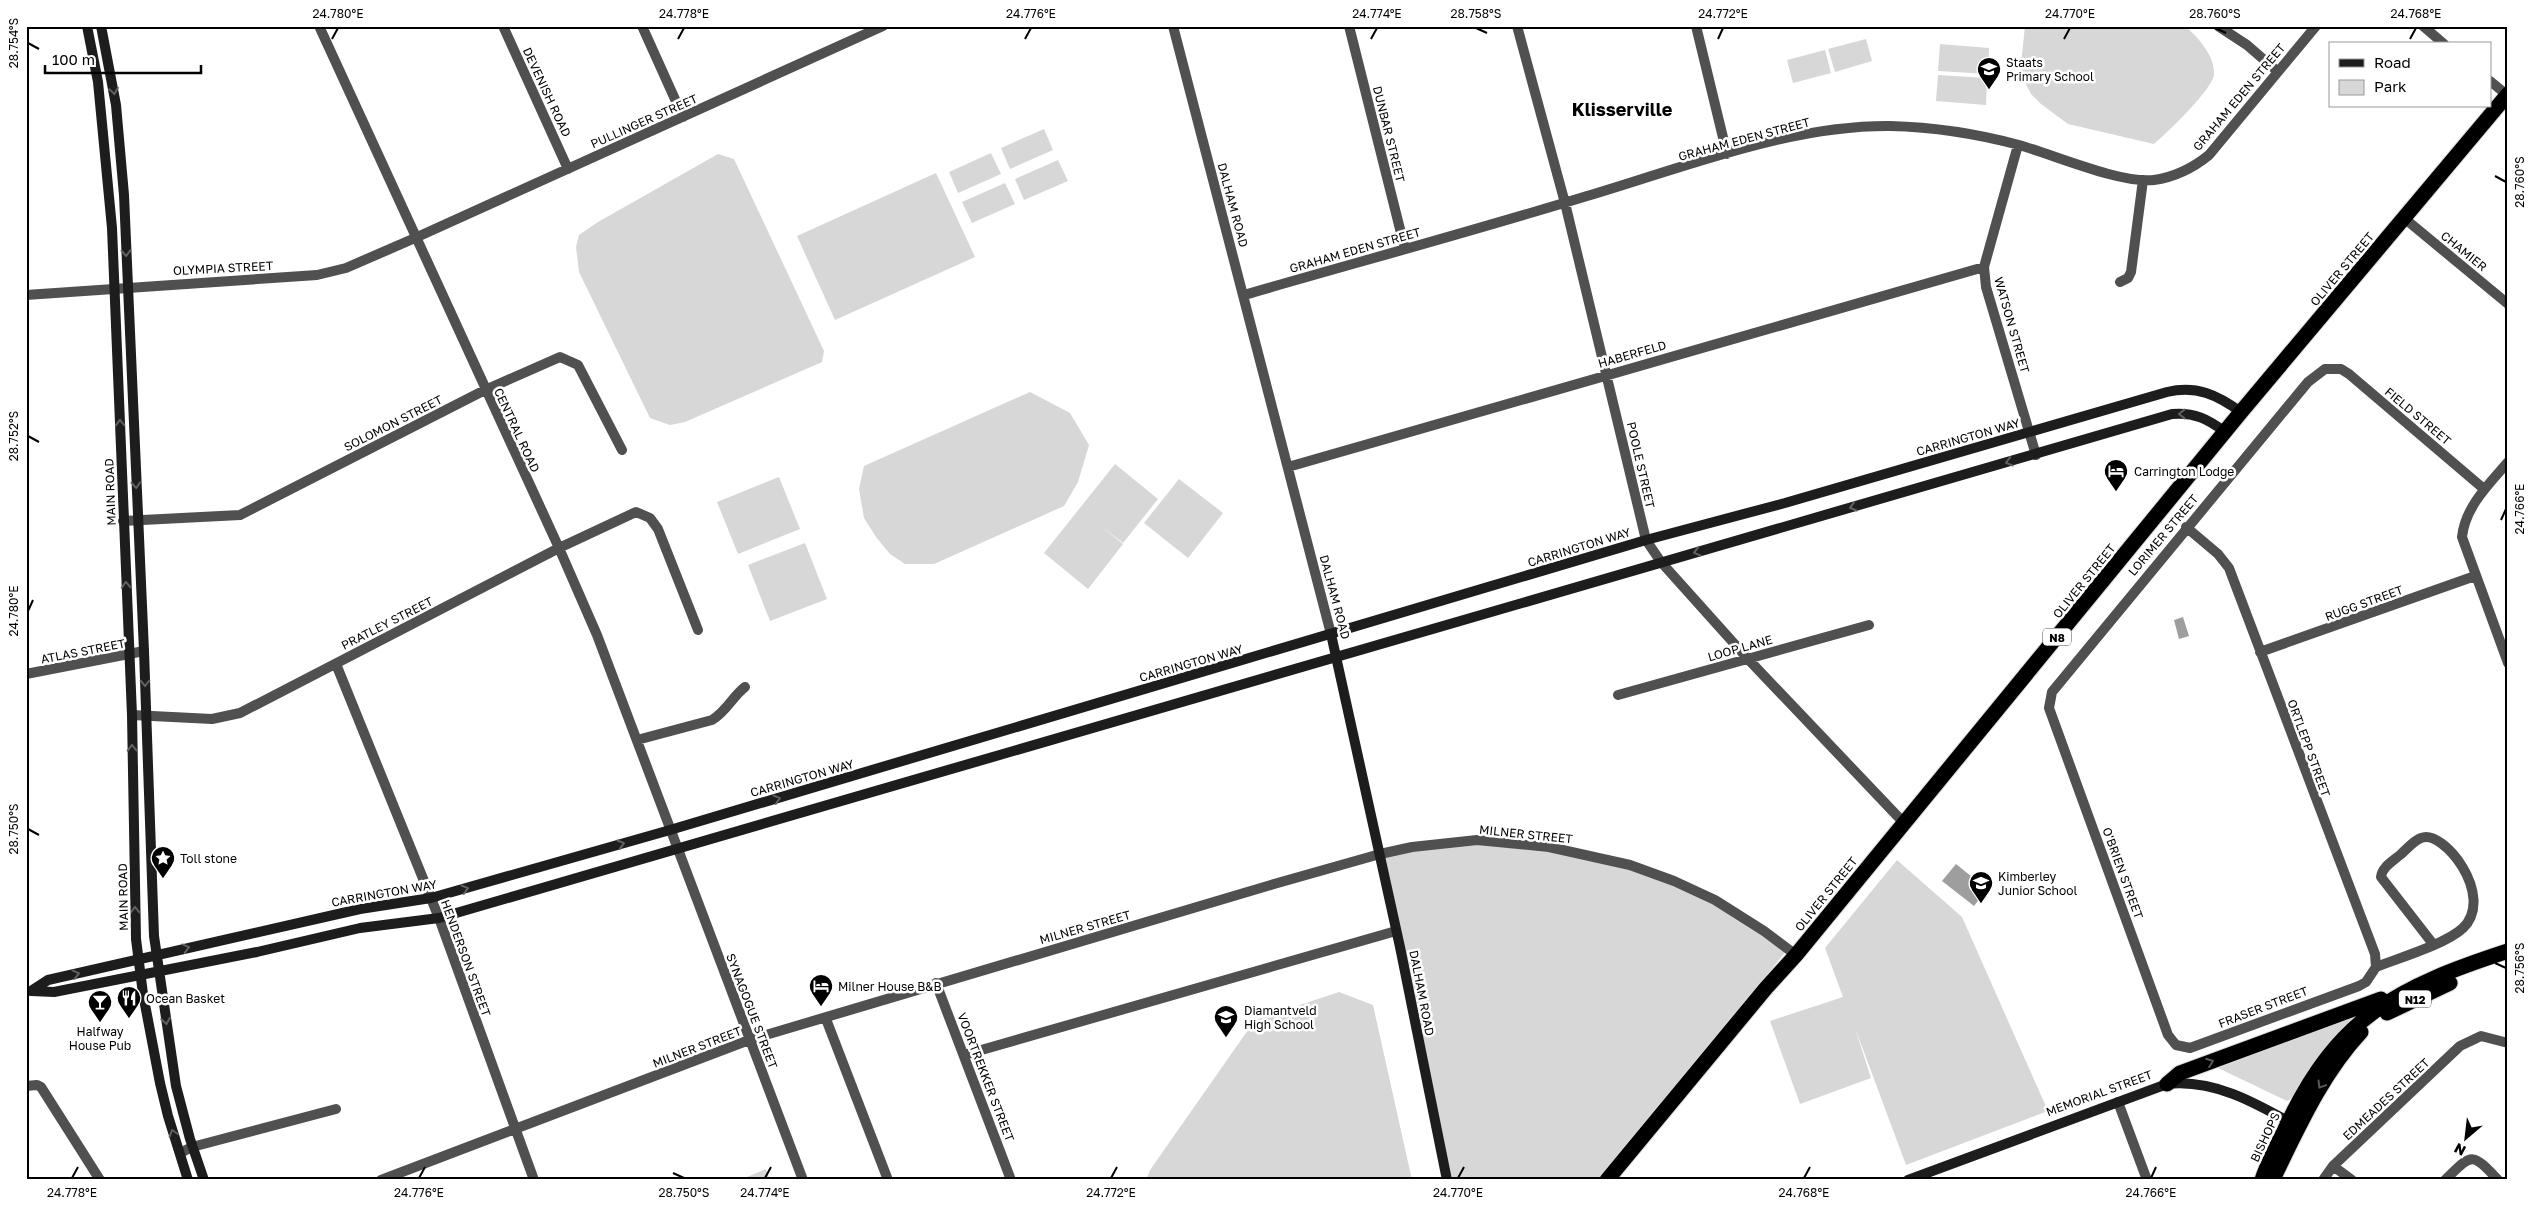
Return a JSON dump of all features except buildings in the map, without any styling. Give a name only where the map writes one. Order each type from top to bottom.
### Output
[{"type":"highway","name":"OLIVER STREET","points":[[1607,1180],[1760,995],[1796,955],[1903,822],[2241,412],[2507,94]]},
{"type":"highway","name":"N12","points":[[2301,1109],[2319,1066],[2338,1043],[2370,1014],[2405,990],[2508,951]]},
{"type":"highway","name":"N12","points":[[2301,1109],[2337,1060],[2361,1032],[2373,1023],[2407,1002],[2508,961]]},
{"type":"highway","points":[[2167,1084],[2180,1073],[2405,990]]},
{"type":"highway","name":"BISHOPS","points":[[2272,1180],[2301,1109]]},
{"type":"highway","name":"BISHOPS","points":[[2262,1180],[2294,1124]]},
{"type":"street","name":"MAIN ROAD","points":[[87,26],[95,60],[103,127],[115,288],[132,715],[136,939],[160,1083],[188,1180]]},
{"type":"street","points":[[101,26],[118,125],[128,287],[156,955],[176,1086],[192,1147],[204,1180]]},
{"type":"street","name":"CENTRAL ROAD","points":[[318,26],[559,548],[597,635],[677,851]]},
{"type":"street","name":"DEVENISH ROAD","points":[[503,26],[568,169]]},
{"type":"street","points":[[642,26],[683,117]]},
{"type":"street","name":"PULLINGER STREET","points":[[415,238],[883,26]]},
{"type":"street","name":"DALHAM ROAD","points":[[1173,26],[1338,656],[1447,1180]]},
{"type":"street","name":"DUNBAR STREET","points":[[1349,26],[1405,249]]},
{"type":"street","name":"POOLE STREET","points":[[1517,26],[1607,374],[1646,540],[1660,562],[1748,659],[1903,822]]},
{"type":"street","points":[[1696,26],[1727,154]]},
{"type":"street","points":[[2218,26],[2247,45],[2277,71]]},
{"type":"street","name":"GRAHAM EDEN STREET","points":[[1244,296],[1727,154],[1830,130],[1890,126],[1956,133],[2018,145],[2128,179],[2155,180],[2177,174],[2195,166],[2208,155],[2316,26]]},
{"type":"street","points":[[2423,26],[2442,42]]},
{"type":"street","points":[[2492,83],[2507,94]]},
{"type":"street","name":"WATSON STREET","points":[[2018,145],[1984,267],[1986,286],[2036,455]]},
{"type":"street","points":[[2120,282],[2128,278],[2131,272],[2143,180]]},
{"type":"street","name":"CHAMIER","points":[[2404,218],[2508,304]]},
{"type":"street","name":"OLYMPIA STREET","points":[[26,295],[326,274],[356,264],[415,238]]},
{"type":"street","name":"HABERFELD","points":[[1288,467],[1984,267]]},
{"type":"street","name":"SOLOMON STREET","points":[[123,521],[240,515],[485,390],[560,357],[573,361],[578,365],[622,450]]},
{"type":"street","name":"FIELD STREET","points":[[2332,367],[2349,374],[2484,489]]},
{"type":"street","name":"LORIMER STREET","points":[[2049,708],[2049,696],[2054,688],[2186,527],[2308,382],[2324,369],[2332,367]]},
{"type":"street","name":"CARRINGTON WAY","points":[[29,992],[48,980],[360,909],[431,898],[670,830],[1646,540],[1785,503],[2167,392],[2188,388],[2205,392],[2241,412]]},
{"type":"street","points":[[29,992],[54,992],[257,952],[360,928],[439,918],[677,851],[1338,656],[2172,414],[2186,412],[2200,416],[2225,432]]},
{"type":"street","points":[[2508,462],[2484,489],[2463,525],[2464,547],[2508,663]]},
{"type":"street","name":"PRATLEY STREET","points":[[132,715],[212,720],[240,713],[559,548],[636,512],[644,514],[658,528],[698,630]]},
{"type":"street","name":"ORTLEPP STREET","points":[[2186,527],[2218,554],[2229,568],[2375,954],[2376,967]]},
{"type":"street","name":"RUGG STREET","points":[[2260,652],[2475,576]]},
{"type":"street","name":"LOOP LANE","points":[[1618,695],[1869,625]]},
{"type":"street","name":"ATLAS STREET","points":[[26,674],[144,651]]},
{"type":"street","name":"HENDERSON STREET","points":[[336,664],[439,918],[534,1180]]},
{"type":"street","points":[[637,740],[712,720],[721,714],[736,693],[745,687]]},
{"type":"street","name":"O'BRIEN STREET","points":[[2049,708],[2168,1035],[2176,1045]]},
{"type":"street","points":[[2376,967],[2434,944],[2462,929],[2474,913],[2473,892],[2468,874],[2439,842],[2428,837],[2421,838],[2392,862],[2383,870],[2381,877],[2434,944]]},
{"type":"street","name":"MILNER STREET","points":[[381,1180],[749,1040],[826,1019],[936,983],[1380,854],[1448,842],[1477,840],[1549,847],[1594,855],[1674,881],[1715,900],[1764,931],[1796,955]]},
{"type":"street","name":"SYNAGOGUE STREET","points":[[677,851],[803,1180]]},
{"type":"street","points":[[964,1055],[1396,931]]},
{"type":"street","name":"FRASER STREET","points":[[2176,1045],[2186,1048],[2195,1046],[2359,986],[2366,982],[2376,967]]},
{"type":"street","name":"VOORTREKKER STREET","points":[[936,983],[1011,1180]]},
{"type":"street","points":[[826,1019],[888,1180]]},
{"type":"street","name":"EDMEADES STREET","points":[[2322,1180],[2333,1166],[2460,1046],[2481,1036],[2508,1043]]},
{"type":"street","name":"MEMORIAL STREET","points":[[1908,1180],[2167,1084],[2192,1082],[2210,1086],[2294,1124]]},
{"type":"street","points":[[26,1086],[37,1085],[41,1087],[100,1180]]},
{"type":"street","points":[[2118,1102],[2147,1180]]},
{"type":"street","points":[[180,1152],[192,1147],[336,1110]]},
{"type":"street","points":[[2445,1180],[2466,1160],[2472,1158],[2478,1159],[2498,1180]]},
{"type":"street","points":[[2333,1166],[2352,1180]]},
{"type":"green space","points":[[2025,26],[2185,26],[2200,41],[2209,54],[2214,67],[2214,74],[2212,81],[2198,100],[2154,144],[2068,124],[2031,94],[2020,73]]},
{"type":"green space","points":[[1866,39],[1872,61],[1835,72],[1828,49]]},
{"type":"green space","points":[[1940,44],[1989,48],[1988,74],[1938,71]]},
{"type":"green space","points":[[1825,50],[1831,73],[1793,83],[1787,60]]},
{"type":"green space","points":[[1938,75],[1987,78],[1986,105],[1936,101]]},
{"type":"green space","points":[[1044,129],[1053,150],[1010,169],[1001,148]]},
{"type":"green space","points":[[991,153],[1001,174],[958,193],[949,172]]},
{"type":"green space","points":[[718,154],[734,159],[824,351],[822,362],[685,422],[670,425],[650,418],[579,272],[576,247],[579,235],[598,222]]},
{"type":"green space","points":[[1058,160],[1068,181],[1024,200],[1015,179]]},
{"type":"green space","points":[[936,173],[975,257],[835,320],[797,236]]},
{"type":"green space","points":[[1005,183],[1015,204],[972,223],[962,202]]},
{"type":"green space","points":[[1030,392],[1070,413],[1089,445],[1078,482],[1064,506],[934,564],[905,564],[890,554],[864,518],[859,489],[864,466]]},
{"type":"green space","points":[[1115,464],[1158,499],[1123,543],[1101,526],[1123,544],[1088,589],[1044,553]]},
{"type":"green space","points":[[779,477],[800,529],[738,554],[717,502]]},
{"type":"green space","points":[[1179,479],[1223,513],[1188,558],[1144,523]]},
{"type":"green space","points":[[805,543],[827,599],[770,621],[748,565]]},
{"type":"green space","points":[[1476,839],[1622,861],[1716,904],[1787,950],[1600,1180],[1451,1180],[1381,854]]},
{"type":"green space","points":[[1897,860],[1962,917],[2048,1111],[1906,1165],[1855,1028],[1871,1078],[1800,1104],[1770,1021],[1843,997],[1825,948]]},
{"type":"green space","points":[[1339,992],[1373,1005],[1412,1180],[1146,1180],[1150,1170],[1255,1020]]},
{"type":"green space","points":[[2358,1015],[2296,1096],[2287,1101],[2218,1068]]},
{"type":"green space","points":[[766,1169],[770,1180],[740,1180]]},
{"type":"shaded area","points":[[2183,617],[2189,636],[2179,639],[2174,620]]},
{"type":"shaded area","points":[[1956,864],[1987,889],[1974,906],[1942,881]]},
{"type":"place","name":"Staats Primary School","points":[[1989,90]]},
{"type":"place","name":"Carrington Lodge","points":[[2116,492]]},
{"type":"place","name":"Toll stone","points":[[163,879]]},
{"type":"place","name":"Kimberley Junior School","points":[[1981,904]]},
{"type":"place","name":"Milner House B&B","points":[[821,1007]]},
{"type":"place","name":"Ocean Basket","points":[[129,1019]]},
{"type":"place","name":"Halfway House Pub","points":[[100,1023]]},
{"type":"place","name":"Diamantveld High School","points":[[1226,1038]]},
{"type":"district","name":"Klisserville","points":[[1622,109]]}]
